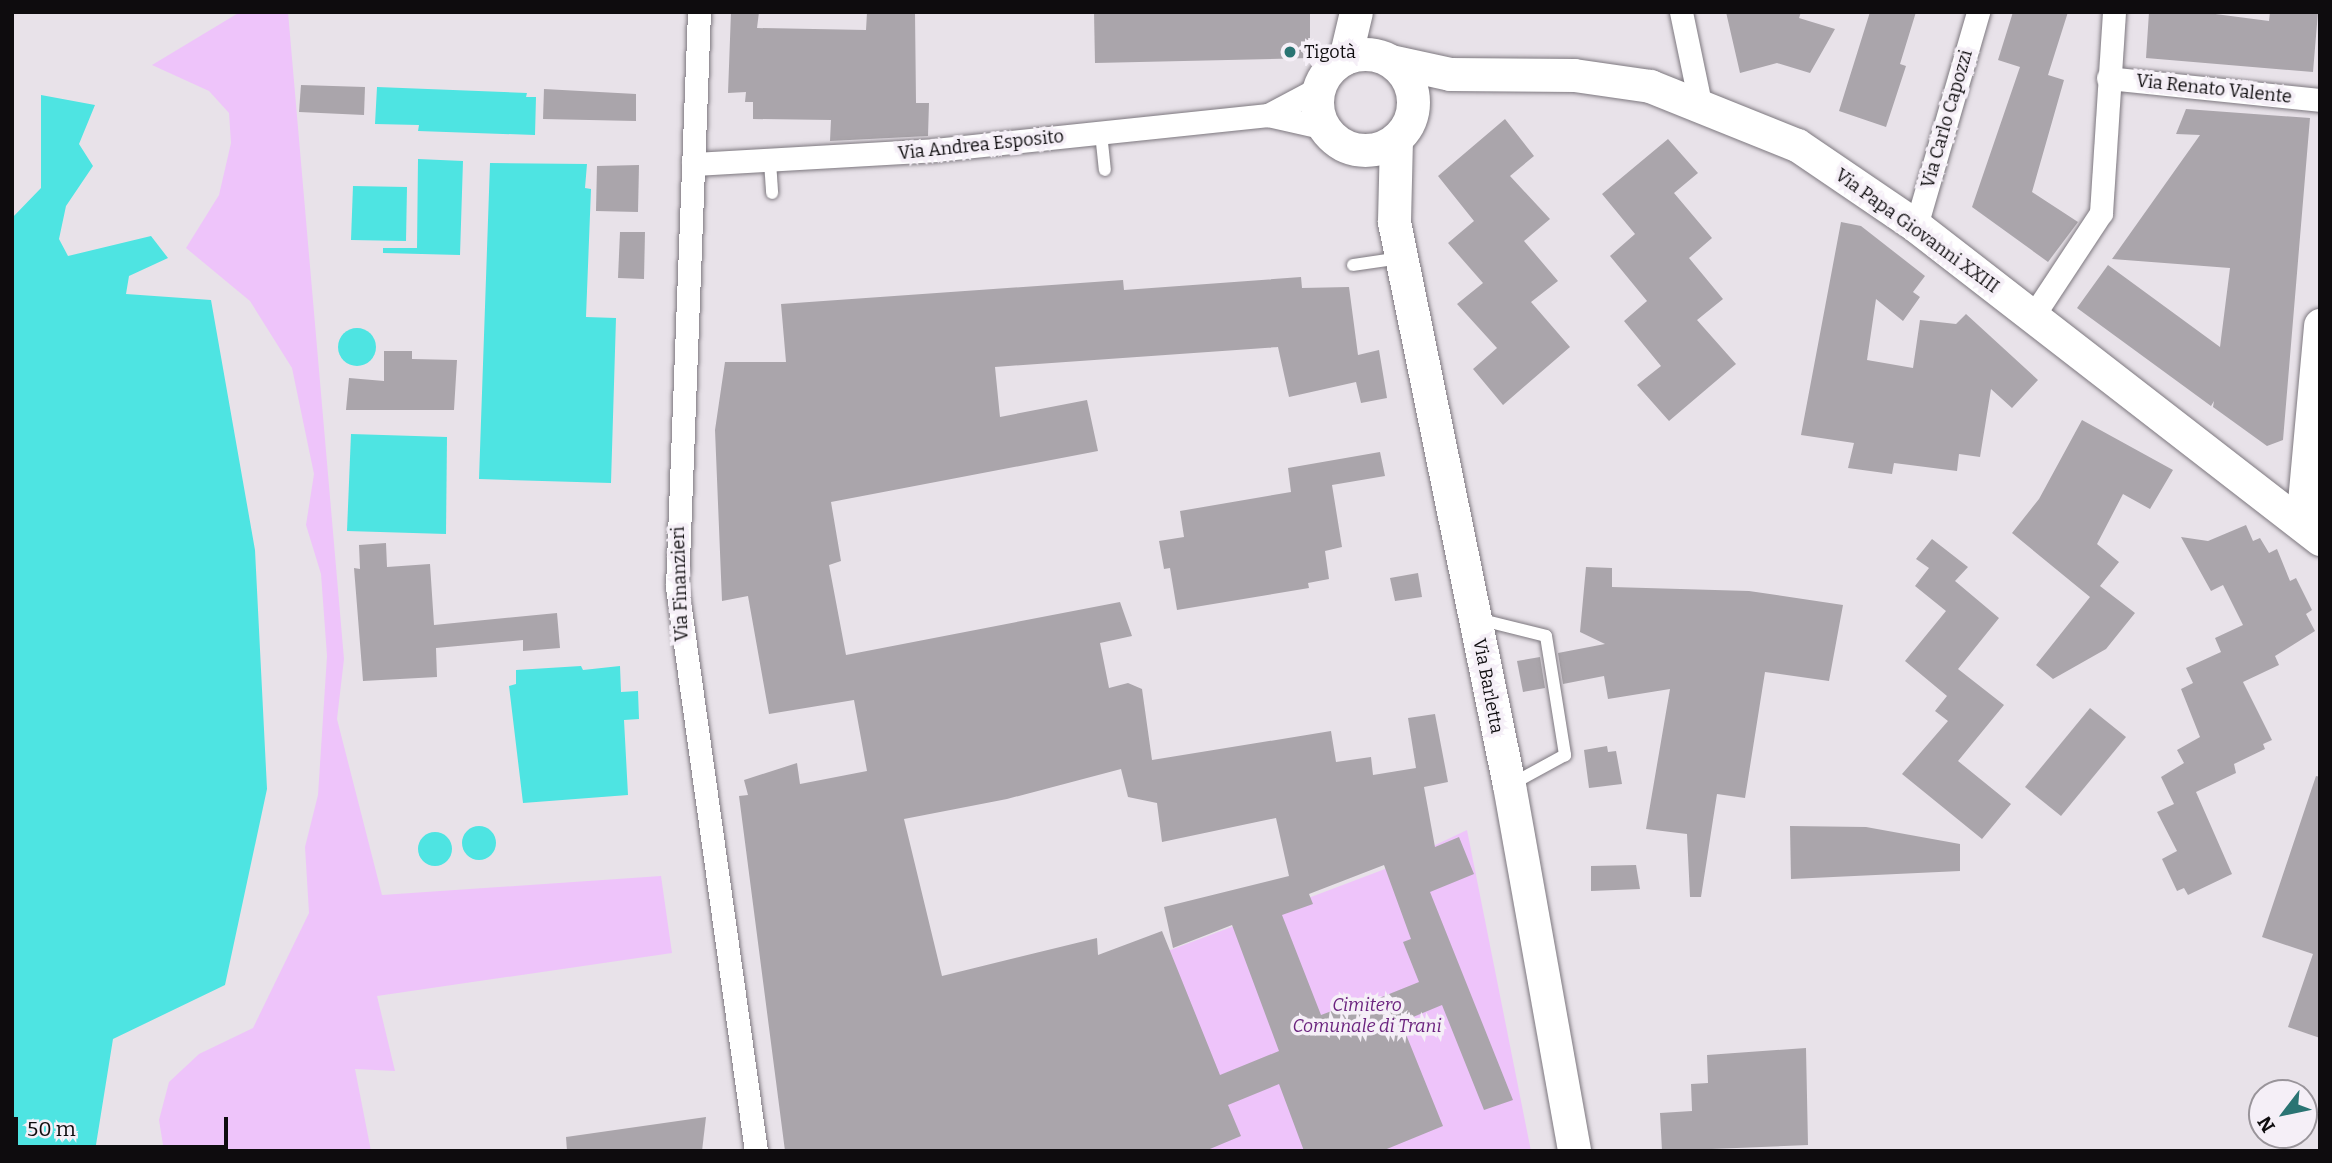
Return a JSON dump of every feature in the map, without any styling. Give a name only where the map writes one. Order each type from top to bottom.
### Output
[{"type":"main road","points":[[1358,12],[1371,58],[1410,84],[1413,99],[1450,74]]},
{"type":"main road","points":[[1371,58],[1334,65],[1319,88],[1317,102],[1325,128],[1345,146],[1359,150],[1372,150],[1396,139]]},
{"type":"main road","name":"Via Papa Giovanni XXIII","points":[[1371,58],[1450,74],[1608,78],[1700,103],[1797,145],[1916,226],[2311,531]]},
{"type":"main road","name":"Via Barletta","points":[[1413,99],[1409,121],[1396,139],[1394,222],[1508,785],[1574,1151]]},
{"type":"main road","name":"Via Barletta","points":[[1359,150],[1394,222]]},
{"type":"main road","points":[[2311,531],[2320,325]]},
{"type":"street","name":"Via Finanzieri","points":[[699,12],[676,539],[678,598],[756,1151]]},
{"type":"street","points":[[1681,12],[1700,103]]},
{"type":"street","name":"Via Carlo Capozzi","points":[[1916,226],[1978,12]]},
{"type":"street","points":[[2033,316],[2101,214],[2114,12]]},
{"type":"street","name":"Via Renato Valente","points":[[2108,78],[2320,100]]},
{"type":"street","name":"Via Andrea Esposito","points":[[1268,115],[1319,88]]},
{"type":"street","name":"Via Andrea Esposito","points":[[693,164],[770,162],[1101,133],[1268,115],[1325,128]]},
{"type":"lane","points":[[1101,133],[1105,170]]},
{"type":"lane","points":[[770,162],[772,193]]},
{"type":"lane","points":[[1353,265],[1401,258]]},
{"type":"lane","points":[[1475,618],[1546,636],[1565,755],[1508,785]]},
{"type":"green space","points":[[240,12],[288,12],[344,659],[337,719],[382,895],[661,876],[672,953],[377,996],[395,1071],[355,1069],[371,1151],[164,1151],[159,1120],[169,1082],[199,1054],[253,1028],[309,913],[305,847],[318,795],[327,656],[321,574],[306,525],[314,474],[292,368],[250,301],[186,248],[219,195],[231,143],[229,113],[209,91],[152,65]]},
{"type":"green space","name":"Cimitero Comunale di Trani","points":[[1467,830],[1531,1151],[852,1151],[1104,975],[1385,869]]},
{"type":"water","points":[[377,87],[527,93],[526,97],[536,97],[535,135],[418,131],[419,125],[375,124]]},
{"type":"water","points":[[41,95],[95,105],[79,144],[93,166],[66,206],[59,239],[68,256],[151,236],[168,258],[129,276],[126,294],[211,300],[255,550],[267,789],[225,985],[113,1039],[95,1151],[12,1151],[12,218],[41,188]]},
{"type":"water","points":[[418,159],[463,161],[460,255],[383,253],[383,248],[417,248]]},
{"type":"water","points":[[490,163],[587,164],[585,188],[591,189],[586,317],[616,318],[611,483],[479,479]]},
{"type":"water","points":[[353,186],[407,187],[406,241],[351,240]]},
{"type":"water","points":[[357,328],[370,334],[376,347],[370,360],[357,366],[344,360],[338,347],[344,334]]},
{"type":"water","points":[[351,434],[447,437],[446,534],[347,531]]},
{"type":"water","points":[[581,666],[583,670],[620,666],[621,692],[638,691],[639,719],[624,720],[628,795],[523,803],[509,686],[516,684],[516,670]]},
{"type":"water","points":[[479,826],[491,831],[496,843],[491,855],[479,860],[467,855],[462,843],[467,831]]},
{"type":"water","points":[[435,832],[447,837],[452,849],[447,861],[435,866],[423,861],[418,849],[423,837]]},
{"type":"building","points":[[731,12],[759,12],[757,28],[866,30],[867,12],[915,12],[916,103],[929,103],[928,136],[830,141],[831,120],[753,119],[753,102],[745,102],[746,92],[728,93]]},
{"type":"building","points":[[1094,12],[1310,12],[1310,58],[1095,63]]},
{"type":"building","points":[[1726,12],[1801,12],[1799,18],[1835,29],[1810,73],[1777,63],[1740,73]]},
{"type":"building","points":[[1870,12],[1916,12],[1900,64],[1906,66],[1886,127],[1839,111]]},
{"type":"building","points":[[2013,12],[2068,12],[2048,75],[2064,80],[2032,192],[2078,222],[2048,262],[1972,207],[2020,67],[1998,60]]},
{"type":"building","points":[[2149,12],[2200,12],[2269,21],[2270,12],[2318,12],[2313,72],[2146,58]]},
{"type":"building","points":[[301,85],[365,87],[364,115],[299,112]]},
{"type":"building","points":[[544,89],[636,94],[636,121],[543,119]]},
{"type":"building","points":[[2186,109],[2310,118],[2283,440],[2267,446],[2213,407],[2214,401],[2211,406],[2077,308],[2108,265],[2220,347],[2230,268],[2112,259],[2200,135],[2176,134]]},
{"type":"building","points":[[1505,119],[1534,156],[1510,176],[1550,219],[1524,241],[1558,281],[1531,302],[1570,347],[1503,405],[1473,369],[1497,348],[1457,304],[1483,283],[1448,243],[1474,221],[1438,176]]},
{"type":"building","points":[[1668,139],[1698,173],[1674,193],[1712,238],[1689,258],[1723,299],[1697,320],[1736,364],[1669,421],[1637,385],[1661,366],[1624,321],[1647,301],[1610,256],[1635,234],[1602,194]]},
{"type":"building","points":[[639,165],[638,212],[596,211],[597,166]]},
{"type":"building","points":[[1841,222],[1861,226],[1925,276],[1913,292],[1920,297],[1903,321],[1876,299],[1867,360],[1913,368],[1920,320],[1956,324],[1966,314],[2038,380],[2012,408],[1991,389],[1980,457],[1959,454],[1957,471],[1894,463],[1892,474],[1848,468],[1854,443],[1801,435]]},
{"type":"building","points":[[620,232],[645,232],[644,279],[618,278]]},
{"type":"building","points":[[1301,277],[1302,288],[1349,287],[1358,355],[1379,350],[1387,398],[1361,403],[1356,382],[1289,397],[1278,347],[995,367],[1000,417],[1087,400],[1098,451],[831,502],[841,561],[829,565],[846,655],[1120,602],[1132,636],[1100,643],[1109,688],[1128,683],[1142,689],[1152,760],[1331,731],[1336,762],[1371,757],[1373,775],[1416,768],[1408,718],[1435,714],[1448,782],[1424,787],[1435,847],[1459,837],[1474,874],[1430,892],[1513,1100],[1484,1110],[1442,1005],[1401,1022],[1443,1126],[1382,1151],[1304,1151],[1279,1084],[1228,1105],[1241,1136],[1205,1151],[785,1151],[739,796],[748,795],[744,780],[797,763],[800,784],[867,771],[854,700],[769,714],[748,596],[722,601],[715,430],[725,362],[786,362],[781,304],[1123,280],[1124,290]],"holes":[[[1121,769],[1128,797],[1157,803],[1162,842],[1276,818],[1289,876],[1164,907],[1173,948],[1232,925],[1279,1051],[1220,1075],[1162,931],[1098,955],[1097,938],[942,976],[904,819],[1007,799]],[[1384,865],[1411,939],[1403,942],[1419,982],[1347,1011],[1345,1006],[1321,1015],[1282,915],[1313,904],[1309,894]]]},
{"type":"building","points":[[384,351],[412,351],[412,359],[457,360],[454,410],[346,410],[349,378],[384,381]]},
{"type":"building","points":[[2082,420],[2173,470],[2150,509],[2123,494],[2097,544],[2119,562],[2100,586],[2135,613],[2106,649],[2053,679],[2036,665],[2090,597],[2012,533],[2039,499]]},
{"type":"building","points":[[1380,452],[1385,476],[1332,485],[1342,547],[1325,551],[1329,579],[1308,583],[1309,588],[1177,610],[1170,568],[1164,569],[1159,541],[1184,537],[1180,511],[1291,492],[1288,468]]},
{"type":"building","points":[[2246,525],[2253,541],[2260,538],[2269,553],[2277,549],[2290,581],[2296,578],[2312,610],[2306,614],[2315,631],[2275,656],[2279,665],[2243,682],[2272,740],[2263,744],[2265,749],[2234,764],[2236,773],[2196,792],[2232,874],[2188,895],[2184,888],[2177,891],[2162,859],[2177,851],[2157,812],[2174,804],[2161,777],[2184,763],[2177,750],[2200,737],[2181,689],[2193,683],[2186,668],[2221,652],[2215,638],[2243,625],[2223,585],[2211,591],[2181,537],[2208,541]]},
{"type":"building","points":[[1932,539],[1968,567],[1955,581],[1999,618],[1958,669],[2004,705],[1958,761],[2011,804],[1982,839],[1902,774],[1948,721],[1935,711],[1947,696],[1905,661],[1946,611],[1915,586],[1929,568],[1916,559]]},
{"type":"building","points":[[386,543],[387,567],[430,564],[434,625],[557,613],[560,648],[523,651],[523,640],[436,648],[437,677],[363,681],[354,568],[360,569],[359,545]]},
{"type":"building","points":[[1586,567],[1612,568],[1612,587],[1749,591],[1843,605],[1829,681],[1765,672],[1745,798],[1717,794],[1701,897],[1690,897],[1687,834],[1646,829],[1670,689],[1608,699],[1604,676],[1563,684],[1558,653],[1605,644],[1580,632]]},
{"type":"building","points":[[1418,573],[1422,597],[1395,601],[1390,578]]},
{"type":"building","points":[[1540,657],[1545,688],[1523,692],[1517,661]]},
{"type":"building","points":[[2090,708],[2126,737],[2061,816],[2025,787]]},
{"type":"building","points":[[1607,746],[1608,752],[1616,751],[1622,784],[1589,788],[1584,750]]},
{"type":"building","points":[[2316,776],[2320,777],[2320,1038],[2288,1027],[2313,954],[2262,937]]},
{"type":"building","points":[[1790,826],[1866,827],[1960,844],[1960,871],[1791,879]]},
{"type":"building","points":[[1636,865],[1640,889],[1591,891],[1591,866]]},
{"type":"building","points":[[1806,1048],[1808,1145],[1662,1151],[1660,1113],[1692,1111],[1691,1084],[1708,1083],[1707,1055]]},
{"type":"building","points":[[706,1117],[702,1151],[567,1151],[566,1137]]},
{"type":"place","name":"Tigotà","points":[[1290,52]]}]
